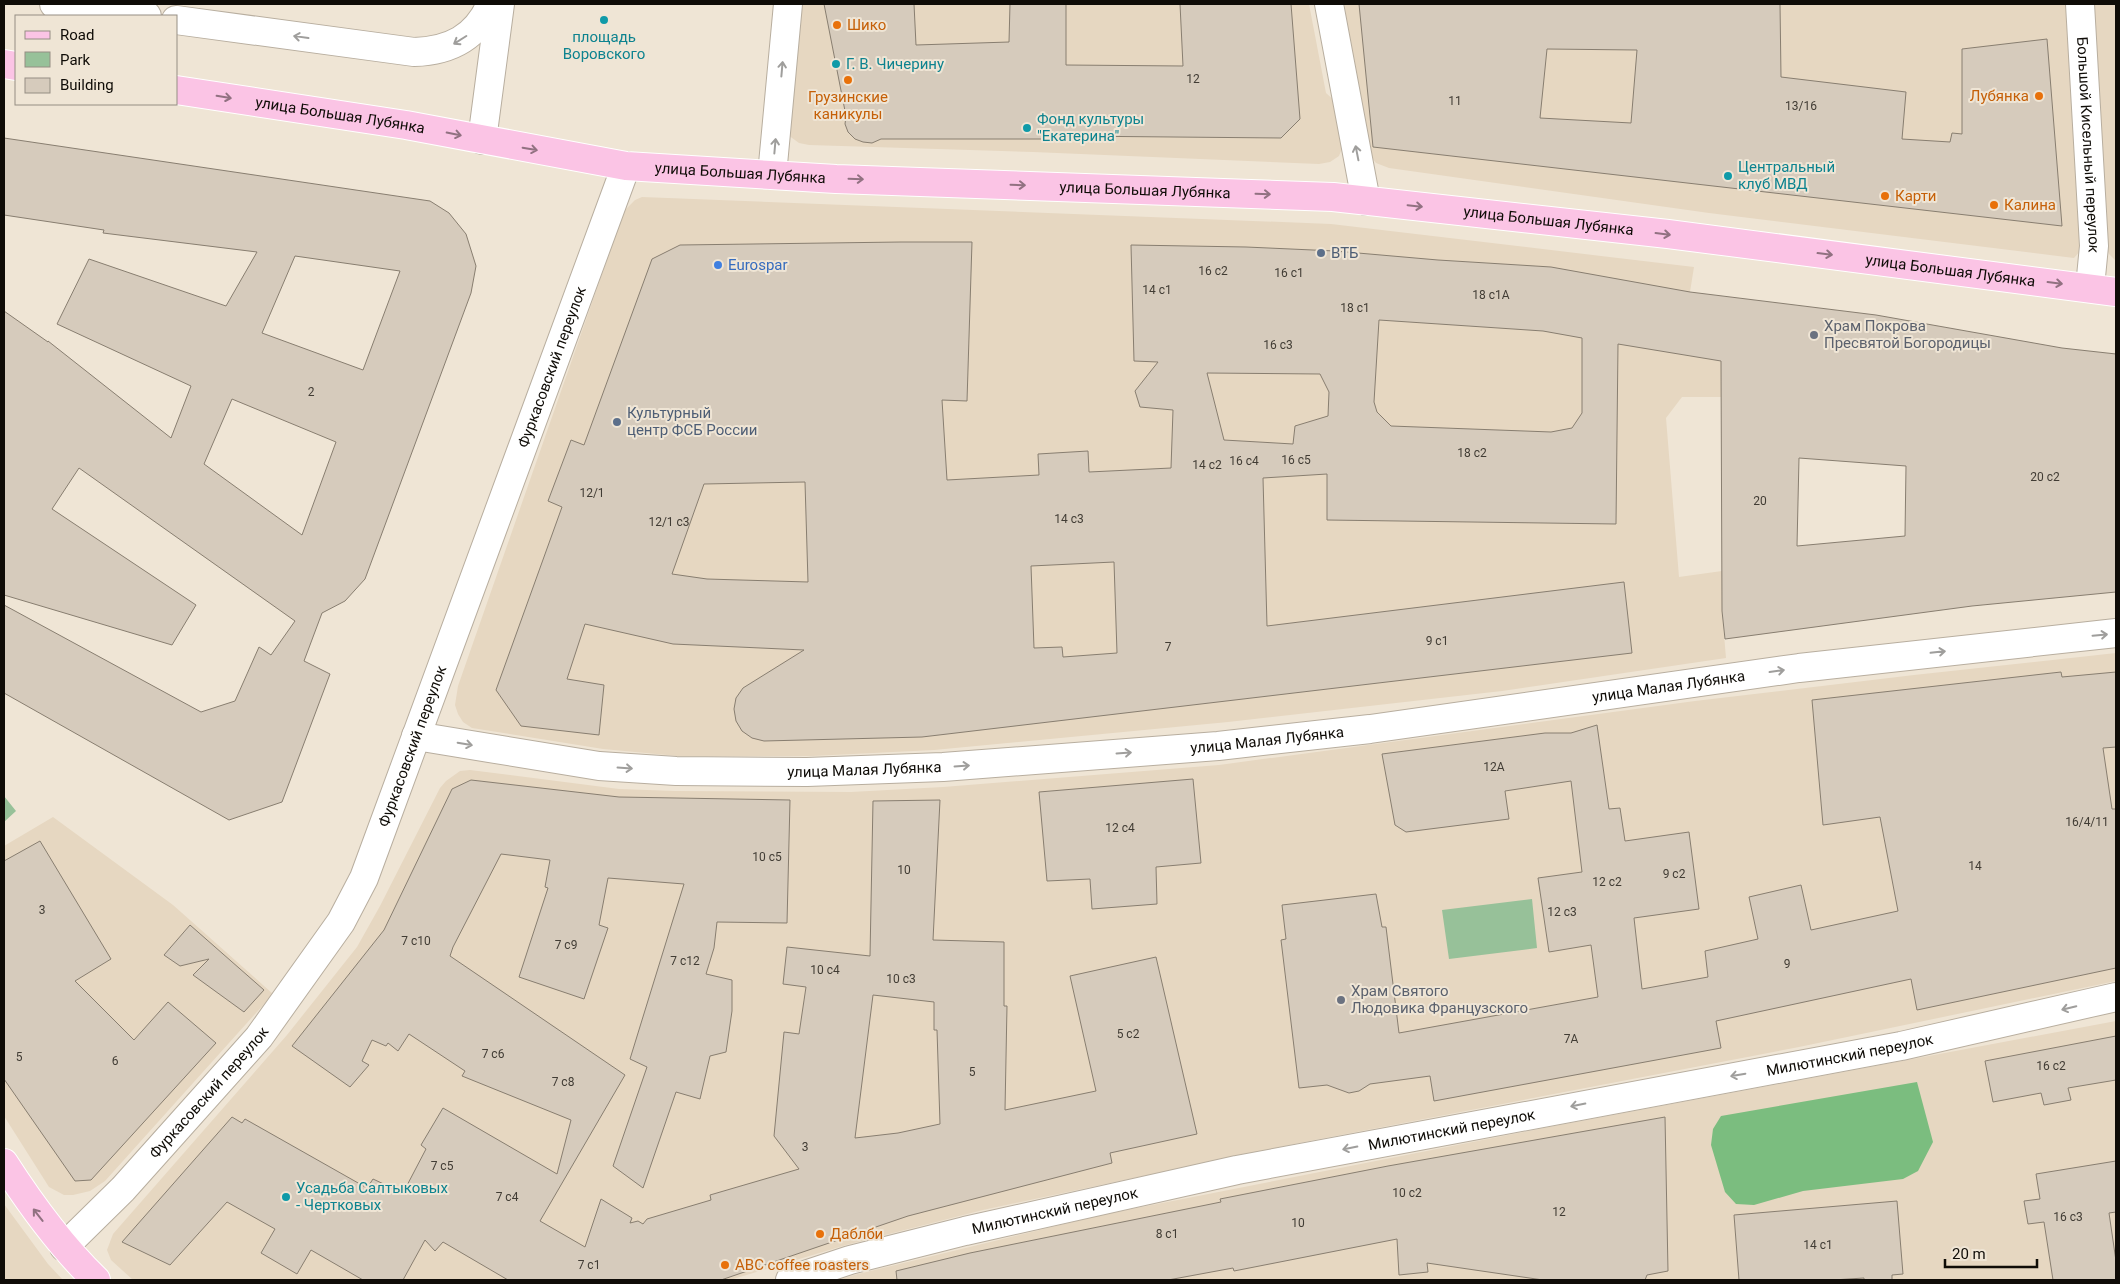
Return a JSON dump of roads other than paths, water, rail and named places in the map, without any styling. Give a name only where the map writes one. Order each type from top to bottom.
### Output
[{"type":"main road","name":"улица Большая Лубянка","points":[[178,90],[406,125],[626,166],[772,175],[1333,196],[1668,234],[2103,290]]},
{"type":"main road","points":[[4,1163],[32,1207],[64,1247],[96,1280]]},
{"type":"street","points":[[54,4],[139,15]]},
{"type":"street","points":[[178,20],[414,52],[428,52],[459,42],[472,31],[491,4]]},
{"type":"street","points":[[482,140],[500,4]]},
{"type":"street","points":[[772,175],[788,4]]},
{"type":"street","points":[[1328,4],[1366,200]]},
{"type":"street","name":"Большой Кисельный переулок","points":[[2080,4],[2094,246],[2103,290]]},
{"type":"street","name":"Фуркасовский переулок","points":[[64,1247],[123,1189],[259,1037],[340,922],[364,878],[626,166]]},
{"type":"street","name":"улица Малая Лубянка","points":[[416,736],[599,766],[676,771],[807,772],[943,767],[1218,746],[1370,729],[1799,668],[2116,634]]},
{"type":"street","name":"Милютинский переулок","points":[[790,1280],[850,1260],[1237,1170],[1919,1042],[2116,997]]},
{"type":"place","name":"площадь Воровского","points":[[604,20]]},
{"type":"place","name":"Шико","points":[[837,25]]},
{"type":"place","name":"Г. В. Чичерину","points":[[836,64]]},
{"type":"place","name":"Грузинские каникулы","points":[[848,80]]},
{"type":"place","name":"Лубянка","points":[[2039,96]]},
{"type":"place","name":"Фонд культуры \"Екатерина\"","points":[[1027,128]]},
{"type":"place","name":"Центральный клуб МВД","points":[[1728,176]]},
{"type":"place","name":"Карти","points":[[1885,196]]},
{"type":"place","name":"Калина","points":[[1994,205]]},
{"type":"place","name":"ВТБ","points":[[1321,253]]},
{"type":"place","name":"Eurospar","points":[[718,265]]},
{"type":"place","name":"Храм Покрова Пресвятой Богородицы","points":[[1814,335]]},
{"type":"place","name":"Культурный центр ФСБ России","points":[[617,422]]},
{"type":"place","name":"Храм Святого Людовика Французского","points":[[1341,1000]]},
{"type":"place","name":"Усадьба Салтыковых - Чертковых","points":[[286,1197]]},
{"type":"place","name":"Даблби","points":[[820,1234]]},
{"type":"place","name":"ABC coffee roasters","points":[[725,1265]]}]
